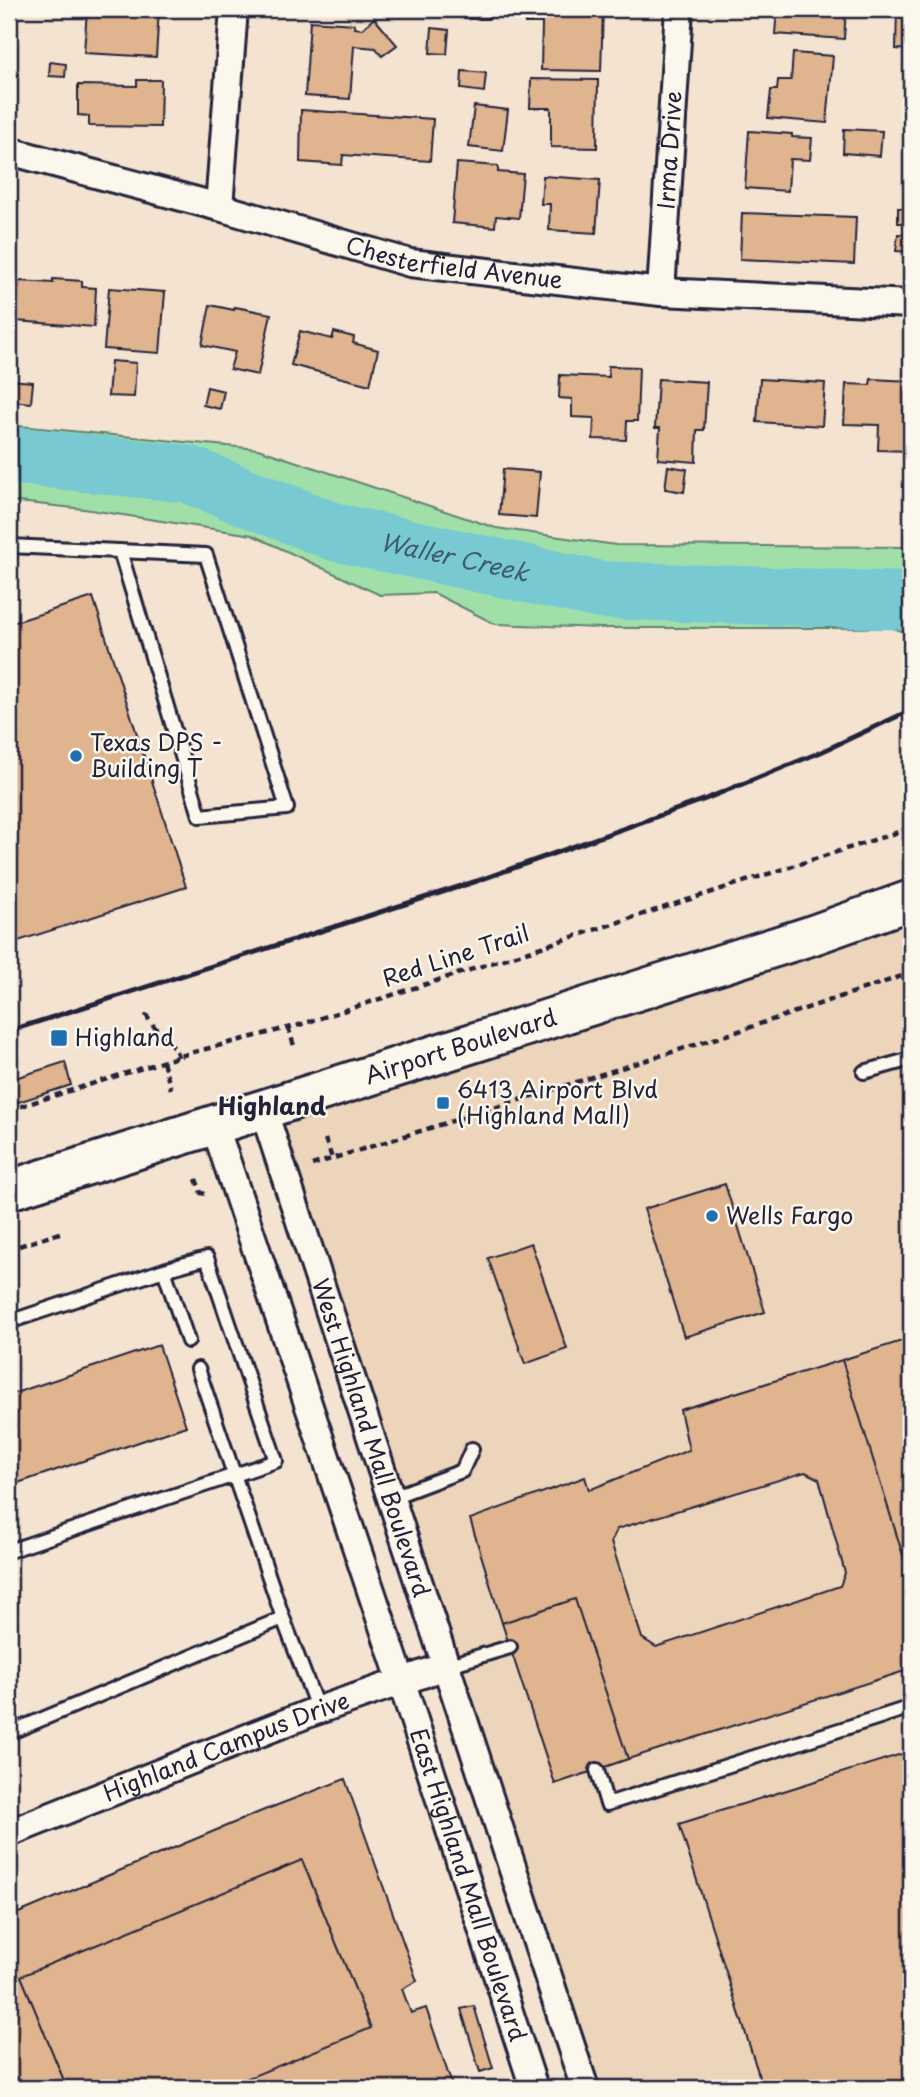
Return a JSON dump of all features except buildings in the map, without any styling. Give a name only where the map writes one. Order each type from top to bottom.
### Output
[{"type":"main road","name":"Airport Boulevard","points":[[9,1190],[810,936],[911,900]]},
{"type":"street","points":[[219,207],[234,9]]},
{"type":"street","name":"Irma Drive","points":[[661,292],[679,9]]},
{"type":"street","name":"Chesterfield Avenue","points":[[9,151],[219,207],[410,263],[661,292],[911,304]]},
{"type":"street","name":"West Highland Mall Boulevard","points":[[263,1110],[446,1666],[477,1769]]},
{"type":"street","name":"West Highland Mall Boulevard","points":[[215,1125],[401,1680]]},
{"type":"street","name":"Highland Campus Drive","points":[[9,1833],[318,1710],[446,1666]]},
{"type":"street","name":"East Highland Mall Boulevard","points":[[401,1680],[534,2088]]},
{"type":"street","name":"East Highland Mall Boulevard","points":[[477,1769],[585,2088]]},
{"type":"lane","points":[[9,546],[120,551],[205,555],[287,808],[200,816],[120,551]]},
{"type":"lane","points":[[864,1072],[911,1059]]},
{"type":"lane","points":[[9,1322],[207,1258],[276,1461],[9,1551]]},
{"type":"lane","points":[[164,1270],[188,1340]]},
{"type":"lane","points":[[198,1369],[283,1618],[318,1710]]},
{"type":"lane","points":[[390,1498],[462,1471],[472,1449]]},
{"type":"lane","points":[[9,1733],[283,1618]]},
{"type":"lane","points":[[446,1666],[510,1647]]},
{"type":"lane","points":[[597,1770],[607,1804],[911,1707]]},
{"type":"path","name":"Red Line Trail","points":[[9,1110],[178,1057],[288,1027],[911,828]]},
{"type":"path","points":[[312,1166],[736,1032],[911,973]]},
{"type":"path","points":[[146,1014],[150,1024],[177,1050],[178,1057]]},
{"type":"path","points":[[288,1027],[295,1049]]},
{"type":"path","points":[[163,1062],[171,1089]]},
{"type":"path","points":[[325,1139],[332,1158]]},
{"type":"path","points":[[196,1179],[201,1193]]},
{"type":"path","points":[[19,1246],[63,1232]]},
{"type":"shaded area","points":[[911,900],[911,2088],[585,2088],[263,1109]]},
{"type":"green space","points":[[9,425],[258,449],[496,528],[616,545],[911,547],[911,634],[893,628],[601,628],[495,624],[434,593],[380,595],[252,535],[84,509],[9,501]]},
{"type":"waterway","name":"Waller Creek","points":[[9,455],[187,474],[335,532],[601,590],[911,601]]},
{"type":"railway","points":[[9,1031],[477,881],[703,800],[821,752],[911,710]]},
{"type":"place","name":"Texas DPS - Building T","points":[[76,756]]},
{"type":"place","name":"Highland","points":[[59,1038]]},
{"type":"place","name":"6413 Airport Blvd (Highland Mall)","points":[[443,1103]]},
{"type":"place","name":"Wells Fargo","points":[[712,1216]]},
{"type":"district","name":"Highland","points":[[272,1107]]}]
